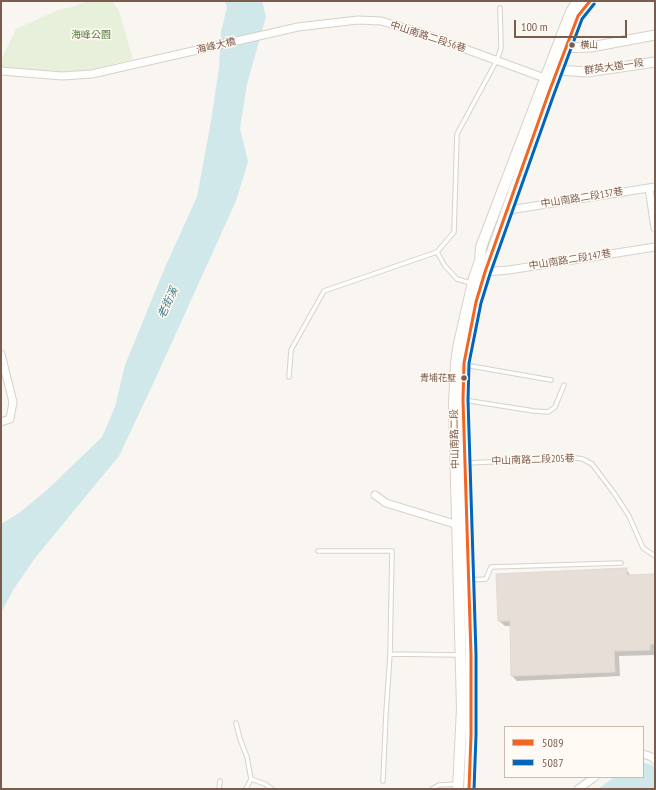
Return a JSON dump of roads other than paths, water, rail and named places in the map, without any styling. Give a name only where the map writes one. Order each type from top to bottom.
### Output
[{"type":"main road","points":[[575,14],[578,1]]},
{"type":"main road","points":[[575,14],[590,1]]},
{"type":"main road","name":"中山南路二段","points":[[458,786],[462,708],[464,581],[461,463],[454,405],[472,283],[480,261],[481,247],[575,14]]},
{"type":"main road","name":"中山南路二段","points":[[469,786],[471,663],[458,525],[463,400],[460,364],[467,345],[476,302],[485,272],[508,210],[551,76]]},
{"type":"street","name":"中山南路二段56巷","points":[[298,27],[358,20],[380,21],[419,32],[497,60],[551,76]]},
{"type":"street","name":"海峰大橋","points":[[1,71],[62,76],[92,74],[298,27]]},
{"type":"street","points":[[562,47],[591,46],[655,35]]},
{"type":"street","name":"群英大道一段","points":[[551,76],[655,62]]},
{"type":"street","points":[[652,187],[655,228]]},
{"type":"street","name":"中山南路二段137巷","points":[[508,210],[652,187]]},
{"type":"street","name":"中山南路二段147巷","points":[[485,272],[509,270],[655,247]]},
{"type":"street","points":[[1,354],[14,402],[10,419],[1,422]]},
{"type":"street","points":[[375,495],[386,503],[458,525]]},
{"type":"street","points":[[644,754],[652,757],[655,760]]},
{"type":"street","points":[[578,789],[594,778]]},
{"type":"lane","points":[[289,377],[291,350],[324,291],[437,252],[454,232],[457,134],[497,60],[501,48],[500,8]]},
{"type":"lane","points":[[437,252],[445,266],[457,279],[472,283]]},
{"type":"lane","points":[[460,364],[551,380]]},
{"type":"lane","points":[[463,400],[548,412],[555,407],[564,385]]},
{"type":"lane","name":"中山南路二段205巷","points":[[461,463],[576,458],[583,459],[592,464],[630,516],[643,548],[655,556]]},
{"type":"lane","points":[[318,551],[392,551],[390,654],[386,713],[384,781]]},
{"type":"lane","points":[[464,581],[486,580],[491,567],[621,563]]},
{"type":"lane","points":[[390,654],[462,655]]},
{"type":"lane","points":[[236,722],[240,739],[247,757],[251,779],[246,789]]},
{"type":"lane","points":[[251,779],[265,784],[272,789]]},
{"type":"lane","points":[[219,789],[220,781]]},
{"type":"lane","points":[[432,789],[439,785],[469,786]]},
{"type":"water","name":"老街溪","points":[[225,1],[262,1],[266,17],[247,84],[240,128],[248,162],[236,201],[119,456],[35,558],[13,590],[1,613],[1,524],[19,513],[47,490],[102,437],[115,407],[125,365],[166,265],[197,197],[219,68],[221,32],[227,7]]},
{"type":"water","points":[[644,762],[652,765],[655,768],[655,789],[598,789],[613,778],[644,778]]},
{"type":"place","name":"橫山","points":[[572,45]]},
{"type":"place","name":"青埔花墅","points":[[464,378]]},
{"type":"park label","name":"海峰公園","points":[[91,35]]}]
